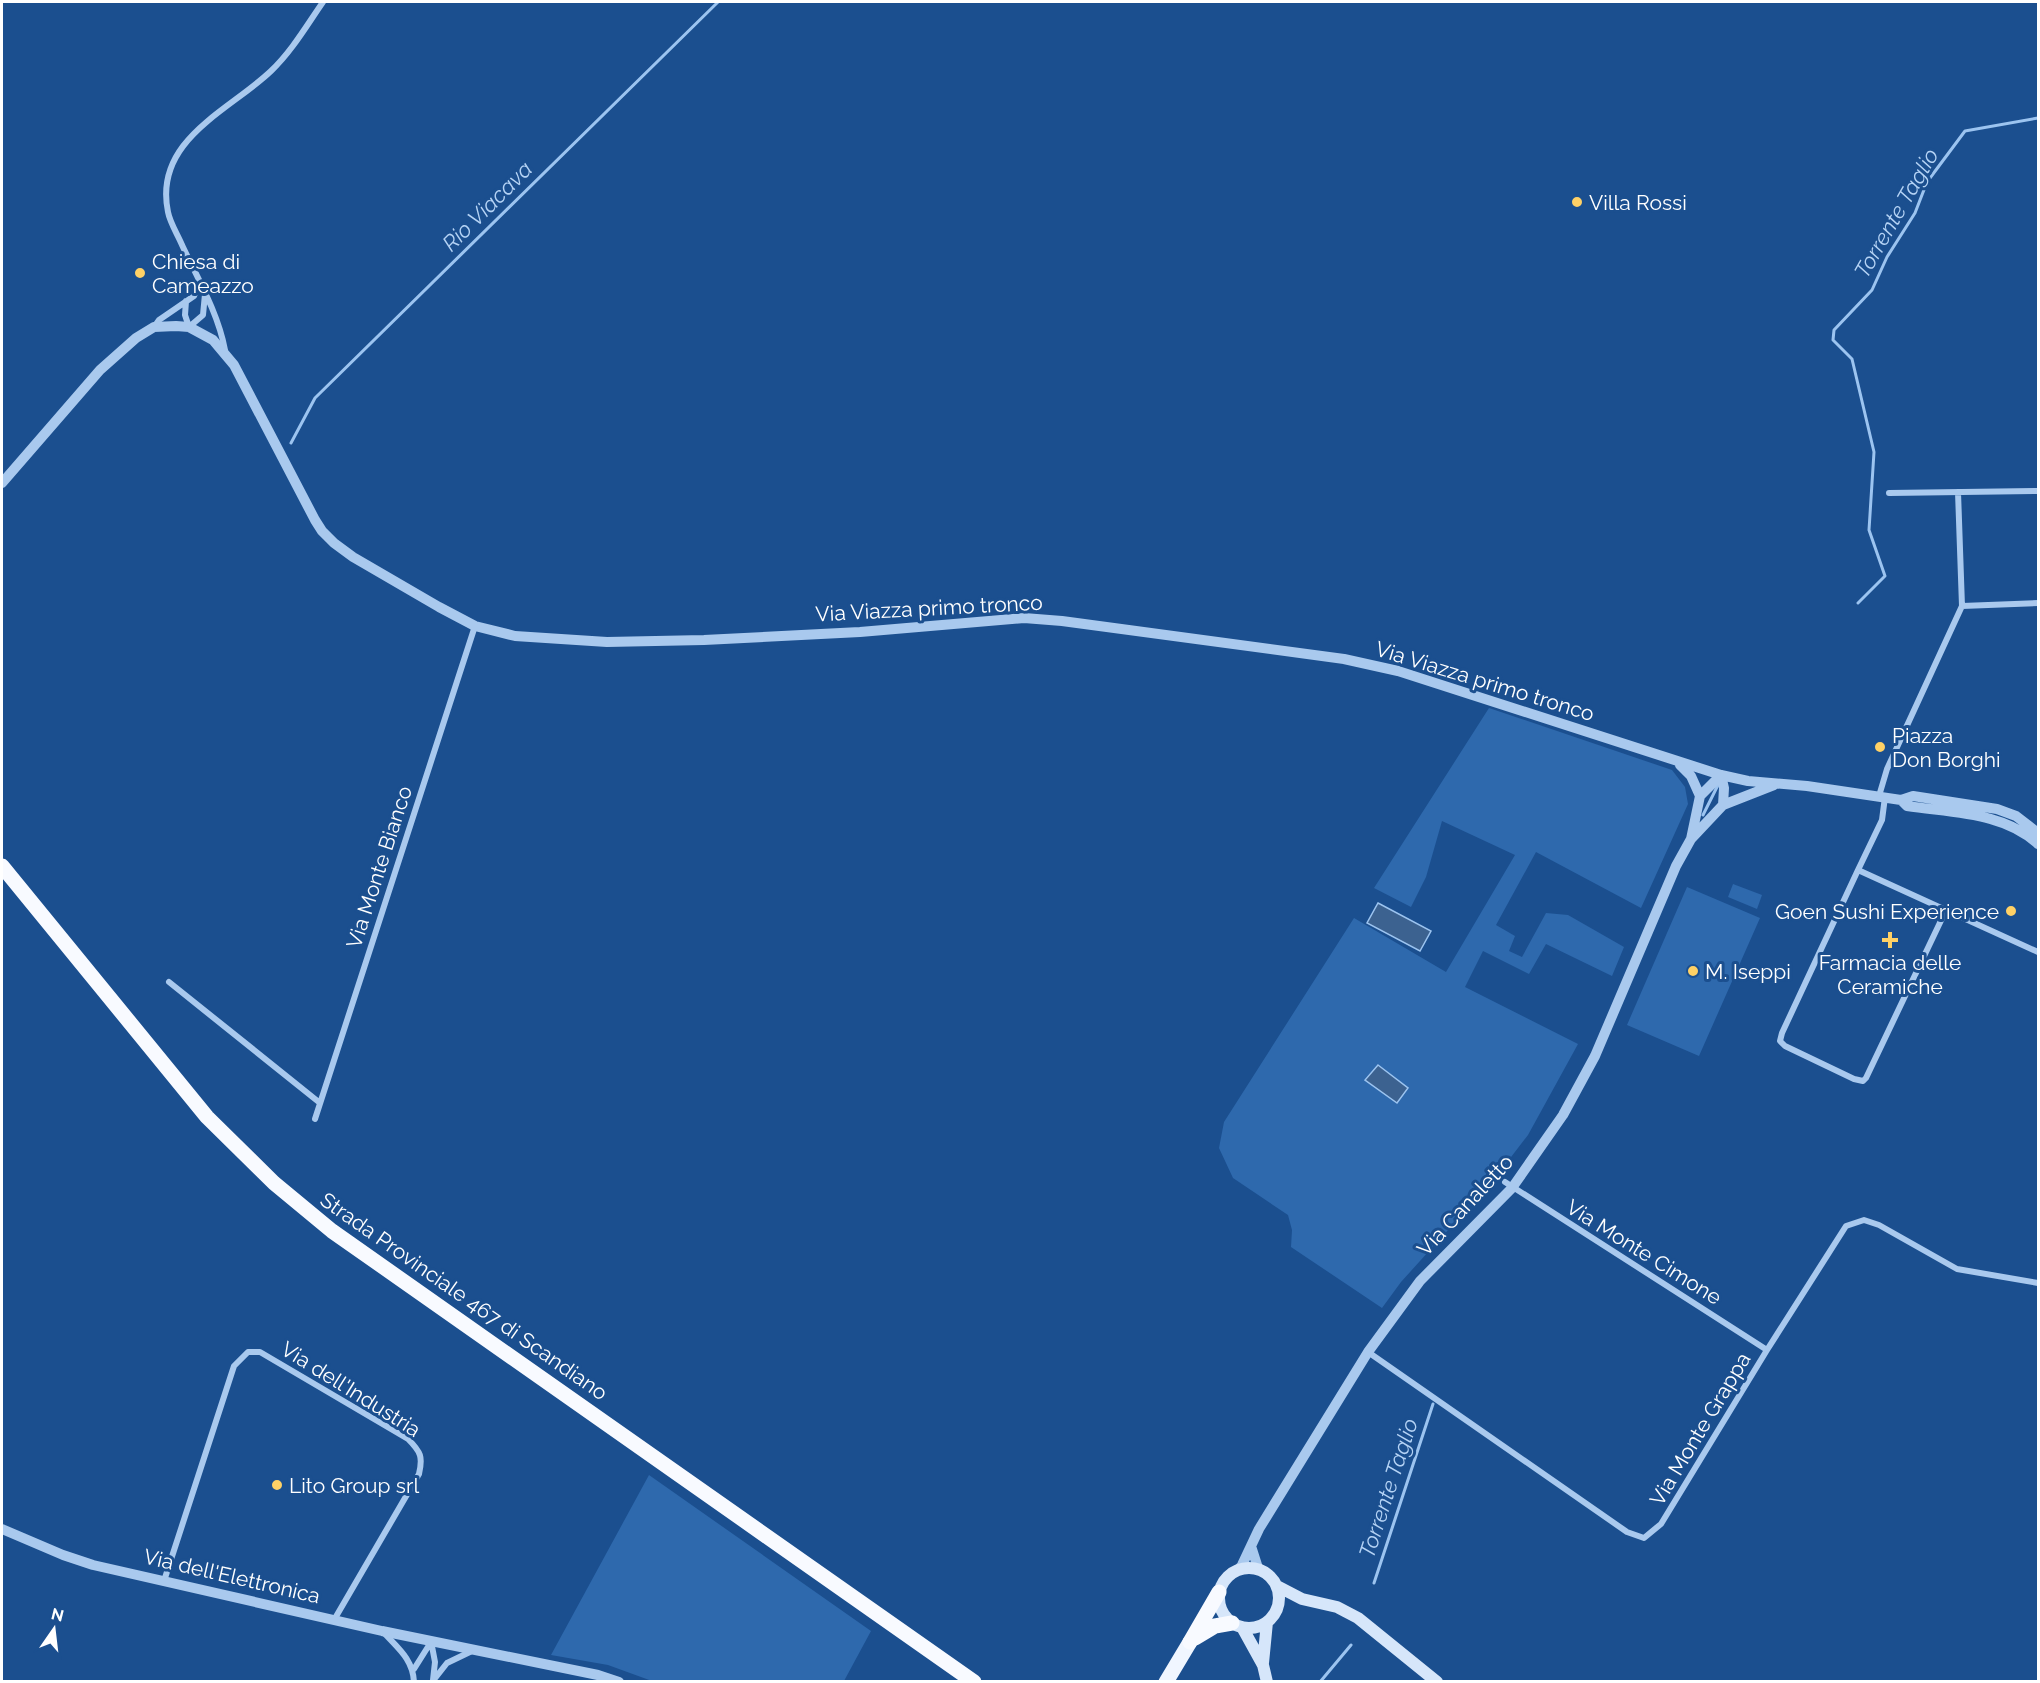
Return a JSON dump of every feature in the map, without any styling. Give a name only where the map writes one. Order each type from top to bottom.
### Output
[{"type":"highway","name":"Strada Provinciale 467 di Scandiano","points":[[2,866],[207,1117],[274,1184],[332,1231],[974,1682]]},
{"type":"highway","points":[[1190,1642],[1219,1592]]},
{"type":"highway","points":[[1190,1642],[1209,1629],[1237,1625]]},
{"type":"main road","points":[[1263,1665],[1237,1625],[1221,1609],[1219,1592],[1224,1581],[1238,1570],[1250,1568],[1267,1574],[1277,1586],[1302,1599],[1337,1607],[1358,1618],[1437,1682]]},
{"type":"main road","points":[[1277,1586],[1279,1598],[1277,1610]]},
{"type":"main road","points":[[1237,1625],[1258,1627],[1267,1622],[1277,1610],[1302,1599]]},
{"type":"main road","points":[[1267,1622],[1263,1665],[1267,1682]]},
{"type":"main road","points":[[1166,1682],[1190,1642]]},
{"type":"street","points":[[225,354],[222,335],[206,293],[168,214],[165,196],[166,182],[177,153],[193,132],[272,70],[294,45],[322,2]]},
{"type":"street","points":[[2,483],[100,370],[136,338],[194,296],[200,283]]},
{"type":"street","points":[[154,327],[189,327],[203,315],[206,293]]},
{"type":"street","points":[[186,301],[185,315],[189,327]]},
{"type":"street","name":"Via Viazza primo tronco","points":[[189,327],[213,340],[234,365],[322,531],[353,557],[438,608],[475,626],[515,636],[607,642],[704,640],[860,632],[1024,618],[1062,621],[1344,659],[1398,671],[1721,776],[1901,800],[1912,796],[1997,808],[2016,816],[2038,833]]},
{"type":"street","points":[[1889,493],[2038,490]]},
{"type":"street","points":[[1946,910],[1863,1081],[1854,1079],[1785,1046],[1780,1039],[1882,820],[1882,797],[1887,769],[1962,606],[1958,492]]},
{"type":"street","points":[[1962,606],[2038,603]]},
{"type":"street","name":"Via Monte Bianco","points":[[315,1119],[475,626]]},
{"type":"street","points":[[1677,763],[1691,776],[1700,796],[1721,776]]},
{"type":"street","points":[[1721,776],[1724,789],[1723,805]]},
{"type":"street","name":"Via Canaletto","points":[[1690,839],[1723,805],[1776,784]]},
{"type":"street","name":"Via Canaletto","points":[[1238,1570],[1259,1529],[1368,1352],[1420,1281],[1509,1185],[1563,1115],[1595,1056],[1676,866],[1690,839],[1700,796]]},
{"type":"street","name":"Via Viazza primo tronco","points":[[1901,800],[1907,806],[2004,822],[2038,844]]},
{"type":"street","points":[[1858,870],[2038,952]]},
{"type":"street","points":[[169,982],[320,1103]]},
{"type":"street","name":"Via Monte Cimone","points":[[1509,1185],[1767,1350]]},
{"type":"street","name":"Via Monte Grappa","points":[[1368,1352],[1627,1532],[1644,1538],[1661,1524],[1846,1226],[1864,1220],[1879,1225],[1957,1269],[2038,1283]]},
{"type":"street","name":"Via dell'Industria","points":[[164,1581],[234,1366],[248,1352],[260,1352],[408,1439],[417,1448],[422,1460],[419,1474],[334,1620]]},
{"type":"street","name":"Via dell'Elettronica","points":[[2,1529],[93,1565],[382,1631],[598,1675],[619,1682]]},
{"type":"street","points":[[1251,1546],[1258,1568],[1267,1574]]},
{"type":"street","points":[[382,1631],[406,1656],[414,1669]]},
{"type":"street","points":[[414,1682],[414,1669],[431,1641]]},
{"type":"street","points":[[431,1641],[435,1662],[433,1681]]},
{"type":"street","points":[[433,1681],[447,1663],[474,1650]]},
{"type":"shaded area","points":[[1489,708],[1672,770],[1685,787],[1688,804],[1641,908],[1536,852],[1496,925],[1515,936],[1509,951],[1522,957],[1546,913],[1568,915],[1624,947],[1612,976],[1546,944],[1529,974],[1483,951],[1465,987],[1578,1044],[1528,1135],[1495,1178],[1401,1282],[1382,1308],[1291,1247],[1292,1230],[1288,1215],[1233,1178],[1219,1148],[1224,1122],[1354,918],[1446,972],[1515,855],[1442,821],[1426,877],[1411,907],[1374,888]]},
{"type":"shaded area","points":[[1733,884],[1762,895],[1757,909],[1728,897]]},
{"type":"shaded area","name":"M. Iseppi","points":[[1687,887],[1760,918],[1699,1056],[1627,1025]]},
{"type":"shaded area","points":[[1378,903],[1431,931],[1420,951],[1367,923]]},
{"type":"shaded area","points":[[1378,1065],[1408,1088],[1397,1103],[1365,1080]]},
{"type":"shaded area","points":[[649,1475],[871,1631],[844,1681],[652,1681],[608,1665],[551,1655]]},
{"type":"waterway","name":"Rio Viacava","points":[[291,443],[315,398],[718,2]]},
{"type":"waterway","name":"Torrente Taglio","points":[[1858,603],[1885,576],[1869,530],[1874,452],[1852,359],[1833,340],[1834,330],[1872,290],[1887,257],[1915,213],[1927,182],[1965,131],[2038,118]]},
{"type":"waterway","name":"Torrente Taglio","points":[[1703,815],[1718,785]]},
{"type":"waterway","name":"Torrente Taglio","points":[[1374,1583],[1433,1404]]},
{"type":"waterway","name":"Torrente Taglio","points":[[1320,1682],[1351,1645]]},
{"type":"place","name":"Villa Rossi","points":[[1577,202]]},
{"type":"place","name":"Chiesa di Cameazzo","points":[[140,273]]},
{"type":"place","name":"Piazza Don Borghi","points":[[1880,747]]},
{"type":"place","name":"Goen Sushi Experience","points":[[2011,911]]},
{"type":"place","name":"Farmacia delle Ceramiche","points":[[1890,940]]},
{"type":"place","name":"M. Iseppi","points":[[1693,971]]},
{"type":"place","name":"Lito Group srl","points":[[277,1485]]}]
